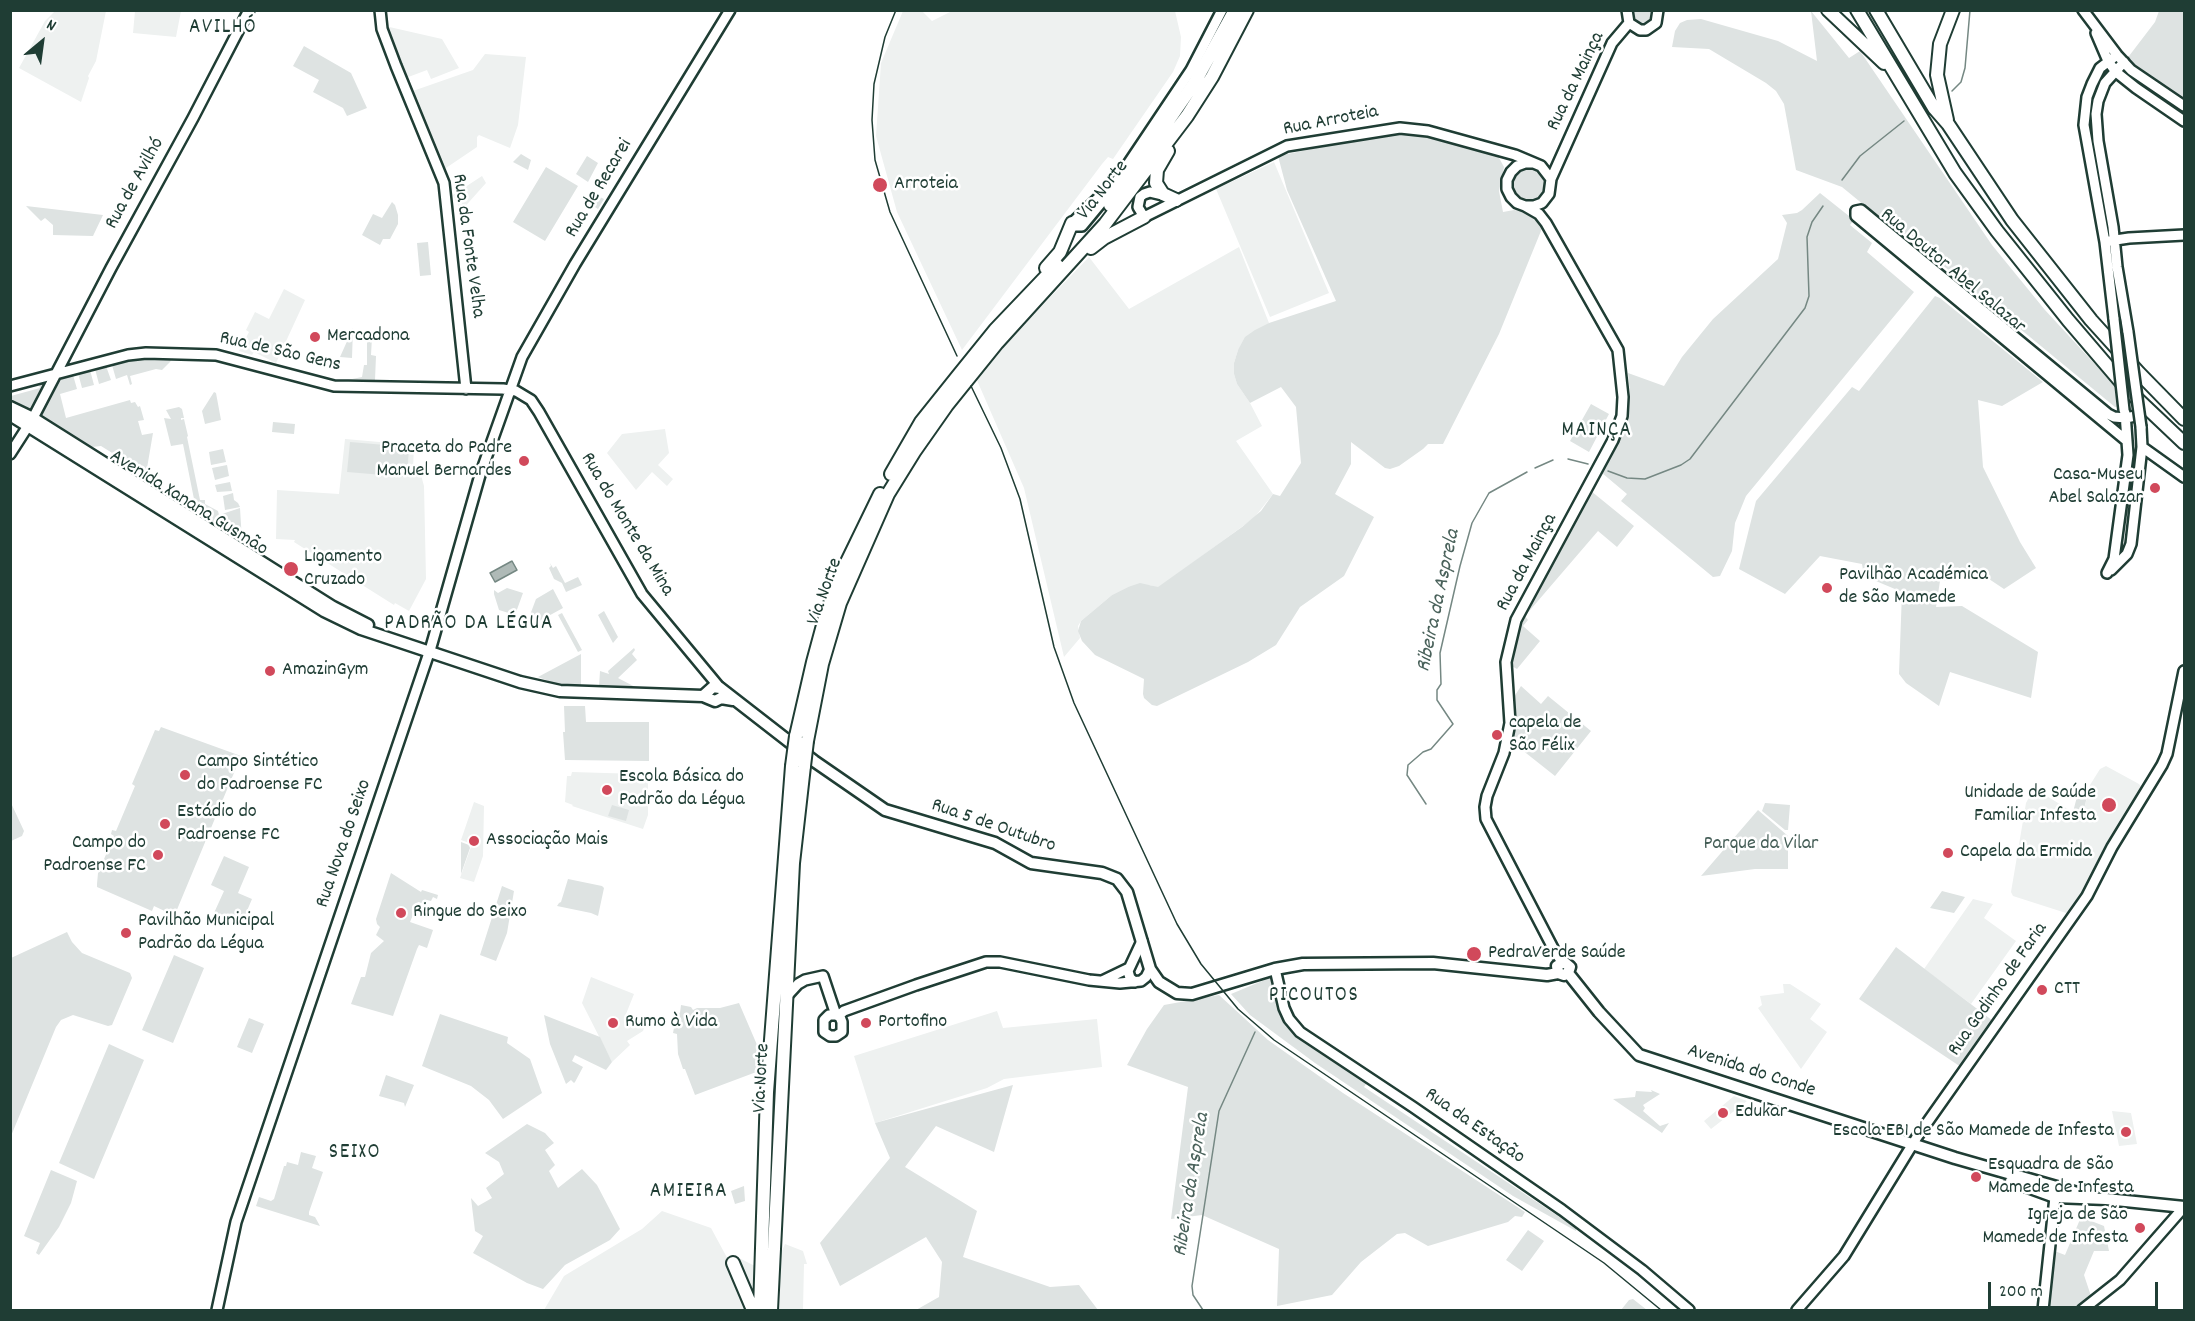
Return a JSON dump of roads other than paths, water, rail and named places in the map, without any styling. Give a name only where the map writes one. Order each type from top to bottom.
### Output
[{"type":"highway","name":"Via Norte","points":[[760,1311],[767,1092],[798,766],[813,662],[826,614],[845,566],[872,509],[921,422],[995,330],[1100,219],[1195,82],[1235,10]]},
{"type":"highway","name":"Via Norte","points":[[802,738],[840,603],[888,494],[947,405],[997,343],[1105,224],[1187,116],[1248,10]]},
{"type":"highway","points":[[1828,10],[1895,73]]},
{"type":"highway","points":[[1857,10],[1955,173],[1997,231],[2068,320],[2127,388],[2184,443]]},
{"type":"highway","points":[[1876,10],[1934,108],[1948,124],[2012,220],[2079,305],[2139,373],[2184,419]]},
{"type":"highway","points":[[1948,124],[1937,75],[1940,45],[1953,10]]},
{"type":"highway","points":[[1172,198],[1158,189],[1157,170],[1187,116]]},
{"type":"highway","points":[[1040,296],[1052,288],[1092,246],[1144,216]]},
{"type":"highway","points":[[1022,302],[1031,285],[1060,252],[1072,223]]},
{"type":"highway","name":"Via Norte","points":[[771,1311],[798,766]]},
{"type":"highway","points":[[733,1263],[753,1311]]},
{"type":"main road","name":"Avenida Xanana Gusmão","points":[[10,406],[31,422],[333,607],[364,623],[430,649],[526,679],[532,684]]},
{"type":"main road","name":"Avenida Xanana Gusmão","points":[[10,415],[31,422]]},
{"type":"main road","name":"Rua 5 de Outubro","points":[[532,684],[569,692],[714,692],[733,700],[814,761],[885,810],[995,843],[1031,863],[1102,873],[1117,879],[1127,892],[1149,967],[1163,985]]},
{"type":"main road","points":[[1163,985],[1177,993],[1192,994],[1275,969],[1316,963],[1432,963],[1547,975],[1562,969]]},
{"type":"main road","name":"Avenida do Conde","points":[[1562,969],[1639,1055],[1955,1158],[2095,1198]]},
{"type":"main road","name":"Avenida do Conde","points":[[1955,1158],[2055,1197],[2095,1198],[2184,1207]]},
{"type":"street","name":"Rua de Avilhó","points":[[10,454],[31,422],[249,10]]},
{"type":"street","name":"Rua da Fonte Velha","points":[[380,10],[382,29],[443,177],[451,208],[466,389]]},
{"type":"street","name":"Rua de Recarei","points":[[510,390],[529,344],[730,10]]},
{"type":"street","points":[[1072,223],[1077,227],[1082,226],[1106,197],[1191,70],[1222,10]]},
{"type":"street","points":[[1627,10],[1629,23],[1640,30],[1652,27],[1659,17],[1658,10]]},
{"type":"street","points":[[2083,10],[2121,59],[2140,77],[2184,106]]},
{"type":"street","name":"Rua da Mainça","points":[[1551,179],[1612,43],[1629,23]]},
{"type":"street","points":[[2092,23],[2108,61],[2116,72],[2184,121]]},
{"type":"street","points":[[2121,59],[2108,61],[2100,68],[2086,97],[2084,125],[2105,242],[2114,319],[2130,415],[2141,427],[2142,447],[2132,544],[2120,563],[2107,573],[2114,560],[2128,455],[2130,415],[2128,332],[2096,125],[2098,101],[2105,83],[2116,72],[2121,59]]},
{"type":"street","name":"Rua Arroteia","points":[[1144,216],[1172,198],[1287,146],[1400,128],[1428,131],[1537,164]]},
{"type":"street","points":[[1500,151],[1508,161],[1511,172]]},
{"type":"street","points":[[2089,157],[2101,154]]},
{"type":"street","name":"Rua da Mainça","points":[[1537,164],[1561,158]]},
{"type":"street","points":[[1525,163],[1537,164],[1551,179],[1548,196],[1542,203],[1534,206],[1517,203],[1511,197],[1508,189],[1507,180],[1511,172],[1517,166],[1525,163]]},
{"type":"street","points":[[1144,216],[1138,207],[1138,202],[1144,194],[1157,193],[1172,198]]},
{"type":"street","points":[[1546,223],[1548,196]]},
{"type":"street","name":"Rua da Mainça","points":[[1525,206],[1539,214],[1546,223],[1618,350],[1623,397],[1622,416],[1613,440],[1516,620],[1506,662],[1510,723],[1504,753],[1485,807],[1486,819],[1562,969]]},
{"type":"street","name":"Rua Doutor Abel Salazar","points":[[2127,441],[1856,216],[1856,211],[1861,210],[2108,414],[2114,417],[2130,415]]},
{"type":"street","points":[[2105,242],[2184,235]]},
{"type":"street","name":"Rua de São Gens","points":[[10,386],[146,352],[216,355],[334,386],[510,390]]},
{"type":"street","name":"Rua Nova do Seixo","points":[[217,1311],[236,1222],[430,649],[480,475],[510,390]]},
{"type":"street","name":"Rua do Monte da Mina","points":[[510,390],[531,400],[642,594],[714,692]]},
{"type":"street","points":[[2142,447],[2184,477]]},
{"type":"street","points":[[2125,478],[2138,480]]},
{"type":"street","name":"Rua Godinho de Faria","points":[[1798,1309],[1844,1256],[1914,1143],[2087,896],[2112,847],[2163,765],[2184,671]]},
{"type":"street","points":[[2174,717],[2184,719]]},
{"type":"street","points":[[1136,982],[1128,976],[1142,941]]},
{"type":"street","points":[[786,997],[805,980],[823,976],[833,1016],[986,962],[1000,962],[1089,980],[1163,985]]},
{"type":"street","points":[[1102,981],[1136,963],[1149,967],[1145,978],[1136,982]]},
{"type":"street","points":[[787,968],[794,975],[805,980]]},
{"type":"street","name":"Rua da Estação","points":[[1275,969],[1284,1008],[1289,1019],[1300,1032],[1562,1210],[1642,1269],[1689,1311]]},
{"type":"street","points":[[2043,1311],[2055,1197]]},
{"type":"street","points":[[2168,1225],[2172,1206]]},
{"type":"street","points":[[2082,1311],[2120,1280],[2184,1207]]},
{"type":"street","name":"Rua da Estação","points":[[1677,1300],[1685,1311]]},
{"type":"waterway","name":"Ribeira da Asprela","points":[[1952,91],[1961,82],[1965,68],[1970,10]]},
{"type":"waterway","name":"Ribeira da Asprela","points":[[1842,180],[1860,156],[1904,121]]},
{"type":"waterway","name":"Ribeira da Asprela","points":[[1608,471],[1627,478],[1645,479],[1681,465],[1690,459],[1805,308],[1809,296],[1807,237],[1812,222],[1823,206]]},
{"type":"waterway","name":"Ribeira da Asprela","points":[[1568,459],[1588,464]]},
{"type":"waterway","name":"Ribeira da Asprela","points":[[1535,468],[1553,460]]},
{"type":"waterway","name":"Ribeira da Asprela","points":[[1426,804],[1407,775],[1408,765],[1423,752],[1431,749],[1453,724],[1437,700],[1437,690],[1441,684],[1440,653],[1472,523],[1489,493],[1527,472]]},
{"type":"waterway","name":"Ribeira da Asprela","points":[[1203,1310],[1193,1295],[1192,1286],[1219,1111],[1255,1032]]},
{"type":"railway","points":[[896,10],[885,37],[874,84],[872,120],[875,160],[890,212],[957,356]]},
{"type":"railway","points":[[971,386],[1001,448],[1020,499],[1054,647],[1074,703],[1177,924],[1201,964],[1238,1009],[1274,1040],[1604,1263],[1661,1310]]},
{"type":"place","name":"Arroteia","points":[[880,185]]},
{"type":"place","name":"Mercadona","points":[[315,337]]},
{"type":"place","name":"Praceta do Padre Manuel Bernardes","points":[[524,461]]},
{"type":"place","name":"Casa-Museu Abel Salazar","points":[[2155,488]]},
{"type":"place","name":"Ligamento Cruzado","points":[[291,569]]},
{"type":"place","name":"Pavilhão Académica de São Mamede","points":[[1827,588]]},
{"type":"place","name":"AmazinGym","points":[[270,671]]},
{"type":"place","name":"capela de São Félix","points":[[1497,735]]},
{"type":"place","name":"Campo Sintético do Padroense FC","points":[[185,775]]},
{"type":"place","name":"Escola Básica do Padrão da Légua","points":[[607,790]]},
{"type":"place","name":"Unidade de Saúde Familiar Infesta","points":[[2109,805]]},
{"type":"place","name":"Estádio do Padroense FC","points":[[165,824]]},
{"type":"place","name":"Associação Mais","points":[[474,841]]},
{"type":"place","name":"Capela da Ermida","points":[[1948,853]]},
{"type":"place","name":"Campo do Padroense FC","points":[[158,855]]},
{"type":"place","name":"Ringue do Seixo","points":[[401,913]]},
{"type":"place","name":"Pavilhão Municipal Padrão da Légua","points":[[126,933]]},
{"type":"place","name":"PedraVerde Saúde","points":[[1474,954]]},
{"type":"place","name":"CTT","points":[[2042,990]]},
{"type":"place","name":"Rumo à Vida","points":[[613,1023]]},
{"type":"place","name":"Portofino","points":[[866,1023]]},
{"type":"place","name":"Edukar","points":[[1723,1113]]},
{"type":"place","name":"Escola EB1 de São Mamede de Infesta","points":[[2126,1132]]},
{"type":"place","name":"Esquadra de São Mamede de Infesta","points":[[1976,1177]]},
{"type":"place","name":"Igreja de São Mamede de Infesta","points":[[2140,1228]]},
{"type":"district","name":"AVILHÓ","points":[[223,29]]},
{"type":"district","name":"MAINÇA","points":[[1597,432]]},
{"type":"district","name":"PADRÃO DA LÉGUA","points":[[469,625]]},
{"type":"district","name":"PICOUTOS","points":[[1314,997]]},
{"type":"district","name":"SEIXO","points":[[355,1154]]},
{"type":"district","name":"AMIEIRA","points":[[689,1193]]},
{"type":"park label","name":"Parque da Vilar","points":[[1761,845]]}]
